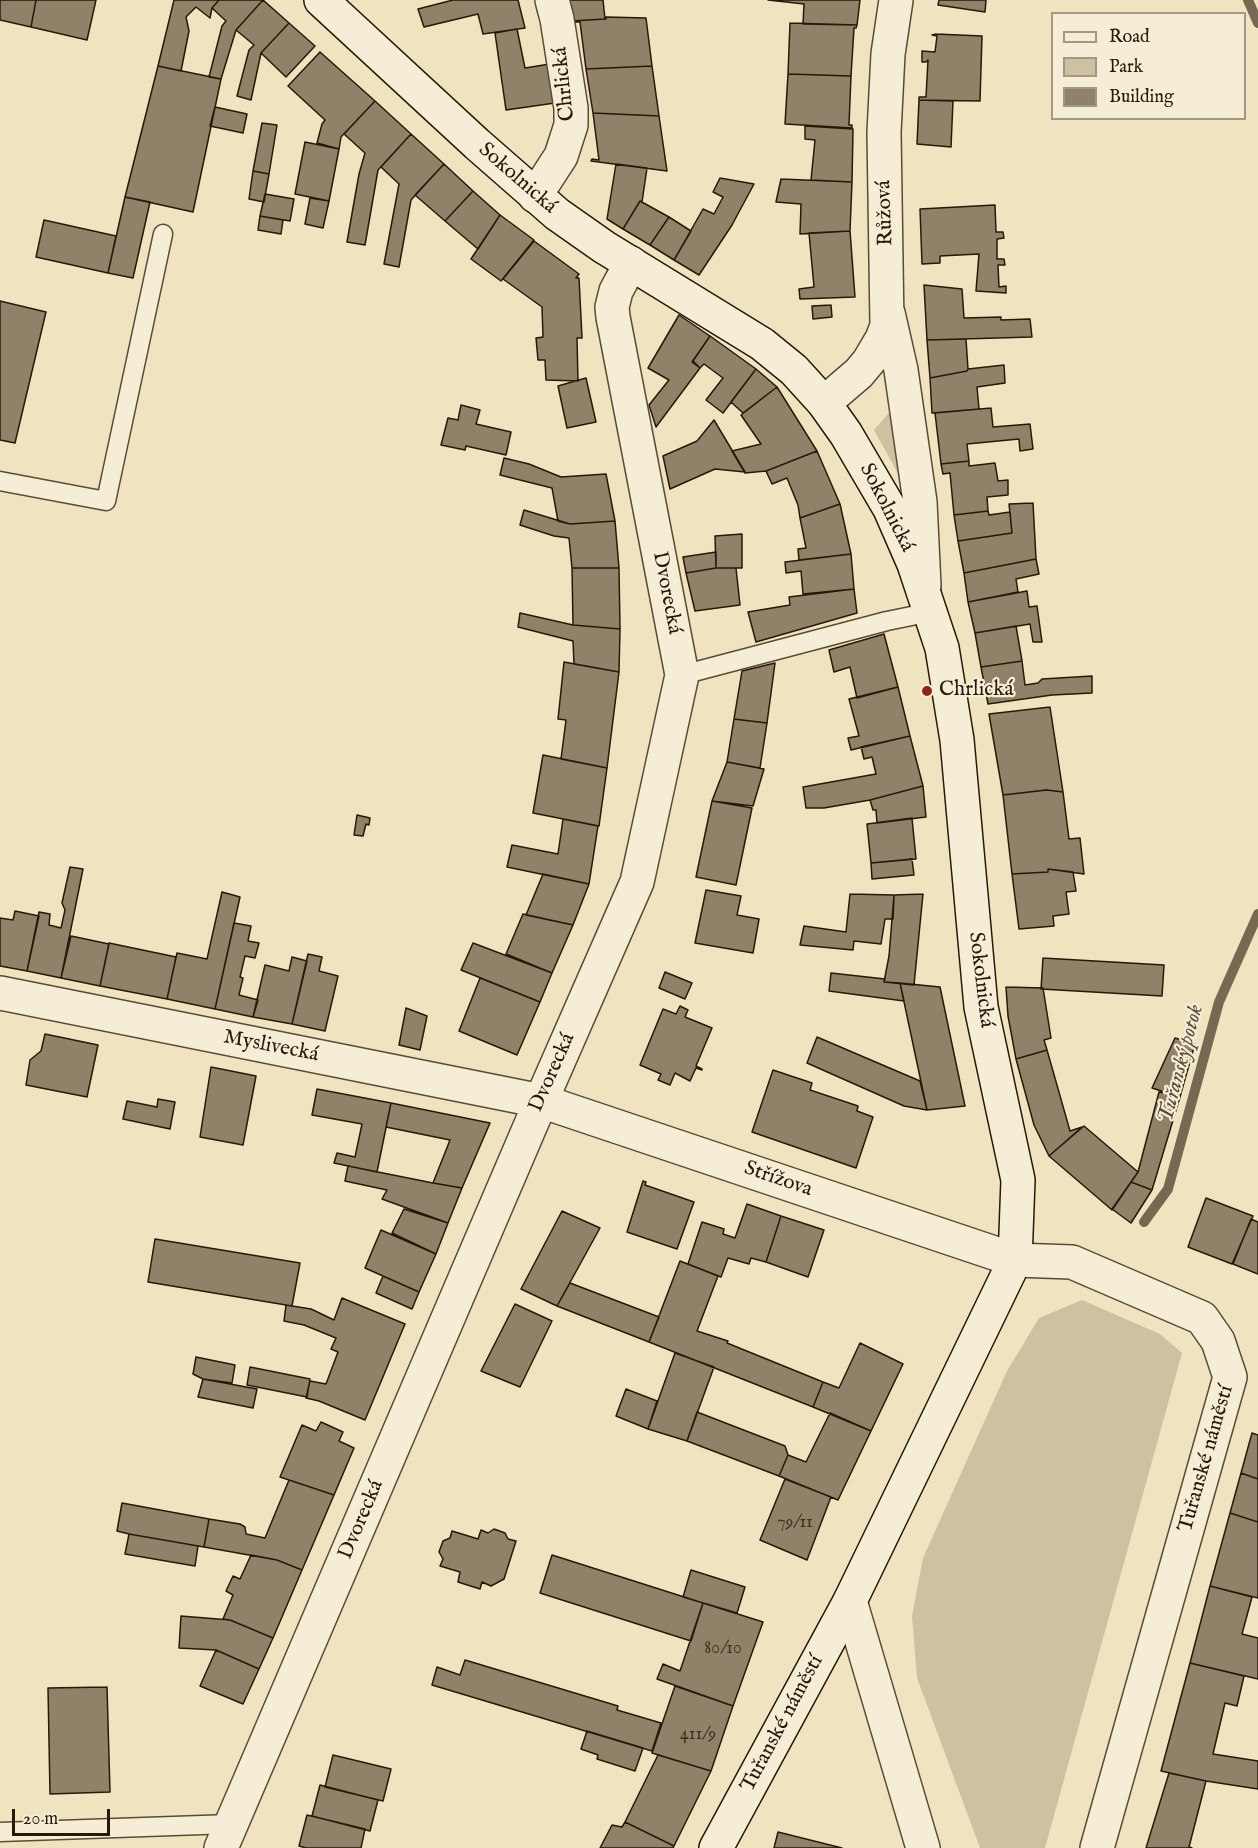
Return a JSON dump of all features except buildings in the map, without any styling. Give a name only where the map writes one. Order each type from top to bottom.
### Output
[{"type":"street","name":"Sokolnická","points":[[321,0],[535,196],[579,231],[762,344],[794,370],[824,403],[866,466],[890,509],[928,602],[942,648],[954,714],[981,1007],[1018,1180],[1015,1260]]},
{"type":"street","name":"Chrlická","points":[[535,196],[561,156],[571,125],[557,19],[552,0]]},
{"type":"street","name":"Růžová","points":[[824,403],[859,373],[869,361],[887,326],[884,132],[888,54],[896,0]]},
{"type":"street","name":"Dvorecká","points":[[226,1836],[637,882],[682,675],[613,317],[612,307],[616,291],[631,263]]},
{"type":"street","points":[[888,312],[901,370],[917,482],[928,602]]},
{"type":"street","name":"Myslivecká","points":[[0,993],[541,1101]]},
{"type":"street","name":"Střížova","points":[[541,1101],[1015,1260]]},
{"type":"street","name":"Tuřanské náměstí","points":[[716,1848],[850,1601],[1015,1260],[1072,1262],[1202,1318],[1218,1341],[1230,1377],[1097,1848]]},
{"type":"street","points":[[850,1601],[923,1848]]},
{"type":"lane","points":[[0,481],[106,501],[163,234]]},
{"type":"lane","points":[[682,675],[887,621],[928,602]]},
{"type":"lane","points":[[0,1832],[52,1839],[226,1836]]},
{"type":"green space","points":[[892,409],[904,484],[874,430]]},
{"type":"green space","points":[[1082,1300],[1160,1334],[1182,1353],[1045,1848],[980,1848],[917,1678],[912,1616],[923,1558],[1007,1371],[1039,1318]]},
{"type":"waterway","name":"Tuřanský potok","points":[[1248,0],[1258,23]]},
{"type":"waterway","name":"Tuřanský potok","points":[[1144,1222],[1168,1189],[1219,1002],[1258,914]]},
{"type":"place","name":"Chrlická","points":[[927,691]]}]
